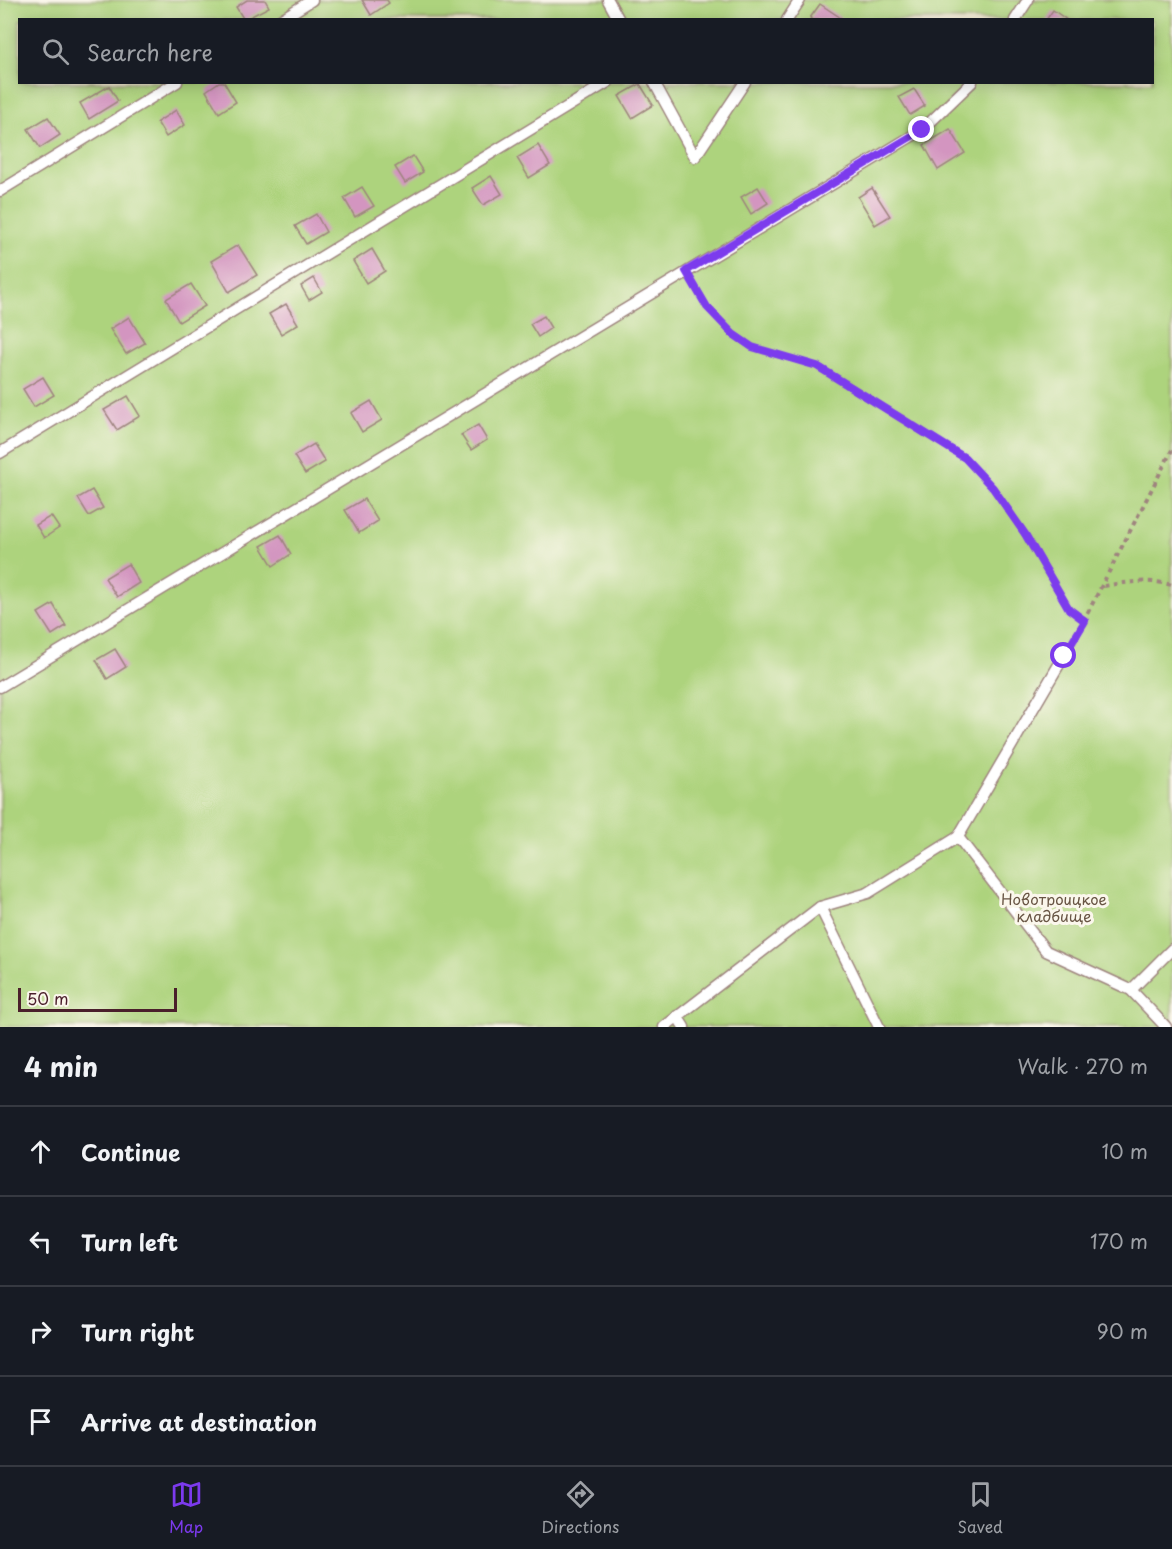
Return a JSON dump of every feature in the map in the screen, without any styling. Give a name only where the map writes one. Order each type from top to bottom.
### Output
[{"type":"lane","points":[[283,18],[312,0]]},
{"type":"lane","points":[[608,0],[618,18]]},
{"type":"lane","points":[[788,18],[800,0]]},
{"type":"lane","points":[[1016,18],[1028,0]]},
{"type":"lane","points":[[0,190],[174,84]]},
{"type":"lane","points":[[0,453],[605,84]]},
{"type":"lane","points":[[655,84],[695,157],[744,84]]},
{"type":"lane","points":[[0,687],[922,130],[970,84]]},
{"type":"lane","points":[[664,1027],[820,907],[868,892],[958,837],[1064,656]]},
{"type":"lane","points":[[958,837],[1046,951],[1131,990],[1166,1027]]},
{"type":"lane","points":[[820,907],[879,1027]]},
{"type":"lane","points":[[1131,990],[1172,949]]},
{"type":"lane","points":[[677,1016],[684,1027]]},
{"type":"path","points":[[686,271],[707,307],[733,334],[752,347],[817,366],[965,458],[993,488],[1025,534],[1069,609],[1085,621]]},
{"type":"path","points":[[1064,656],[1104,586],[1172,450]]},
{"type":"path","points":[[1104,586],[1132,582],[1172,585]]},
{"type":"green space","name":"Новотроицкое кладбище","points":[[0,0],[1172,0],[1172,1027],[0,1027]]},
{"type":"building","points":[[247,0],[265,0],[269,7],[248,18],[243,18],[236,7]]},
{"type":"building","points":[[362,0],[387,0],[389,3],[371,15]]},
{"type":"building","points":[[820,4],[841,18],[810,18]]},
{"type":"building","points":[[1053,10],[1064,18],[1047,18]]},
{"type":"building","points":[[216,84],[225,84],[236,102],[219,113],[206,91]]},
{"type":"building","points":[[640,84],[653,105],[632,118],[619,96]]},
{"type":"building","points":[[109,86],[118,101],[89,119],[80,103]]},
{"type":"building","points":[[914,89],[925,106],[910,115],[899,97]]},
{"type":"building","points":[[176,110],[185,125],[166,137],[157,122]]},
{"type":"building","points":[[48,117],[60,135],[40,148],[28,129]]},
{"type":"building","points":[[950,129],[965,153],[938,170],[924,145]]},
{"type":"building","points":[[538,145],[550,165],[529,178],[517,158]]},
{"type":"building","points":[[413,156],[423,172],[405,183],[395,167]]},
{"type":"building","points":[[491,176],[502,194],[483,205],[472,188]]},
{"type":"building","points":[[362,187],[374,206],[355,217],[344,198]]},
{"type":"building","points":[[758,187],[768,203],[751,214],[741,197]]},
{"type":"building","points":[[872,188],[890,216],[875,225],[858,197]]},
{"type":"building","points":[[316,214],[326,232],[306,244],[295,226]]},
{"type":"building","points":[[238,245],[257,275],[229,292],[211,261]]},
{"type":"building","points":[[372,249],[385,271],[366,283],[353,261]]},
{"type":"building","points":[[314,278],[322,292],[309,300],[301,286]]},
{"type":"building","points":[[191,284],[205,306],[179,322],[166,299]]},
{"type":"building","points":[[286,304],[298,324],[281,334],[269,314]]},
{"type":"building","points":[[544,316],[551,328],[538,337],[530,324]]},
{"type":"building","points":[[129,317],[145,343],[126,354],[110,329]]},
{"type":"building","points":[[43,377],[54,395],[34,407],[23,389]]},
{"type":"building","points":[[128,396],[140,416],[117,430],[104,410]]},
{"type":"building","points":[[371,401],[382,420],[362,432],[351,413]]},
{"type":"building","points":[[478,425],[487,440],[471,450],[461,435]]},
{"type":"building","points":[[314,444],[325,462],[305,474],[294,456]]},
{"type":"building","points":[[92,490],[103,508],[89,516],[78,498]]},
{"type":"building","points":[[364,499],[378,521],[359,533],[345,510]]},
{"type":"building","points":[[51,516],[59,528],[44,538],[36,525]]},
{"type":"building","points":[[280,535],[291,554],[273,566],[261,546]]},
{"type":"building","points":[[128,564],[139,583],[117,597],[105,578]]},
{"type":"building","points":[[53,604],[66,626],[52,635],[38,613]]},
{"type":"building","points":[[115,649],[126,667],[107,679],[96,660]]},
{"type":"route","points":[[922,130],[686,271],[707,307],[733,334],[752,347],[817,366],[965,458],[993,488],[1025,534],[1069,609],[1085,621],[1064,656]]}]
